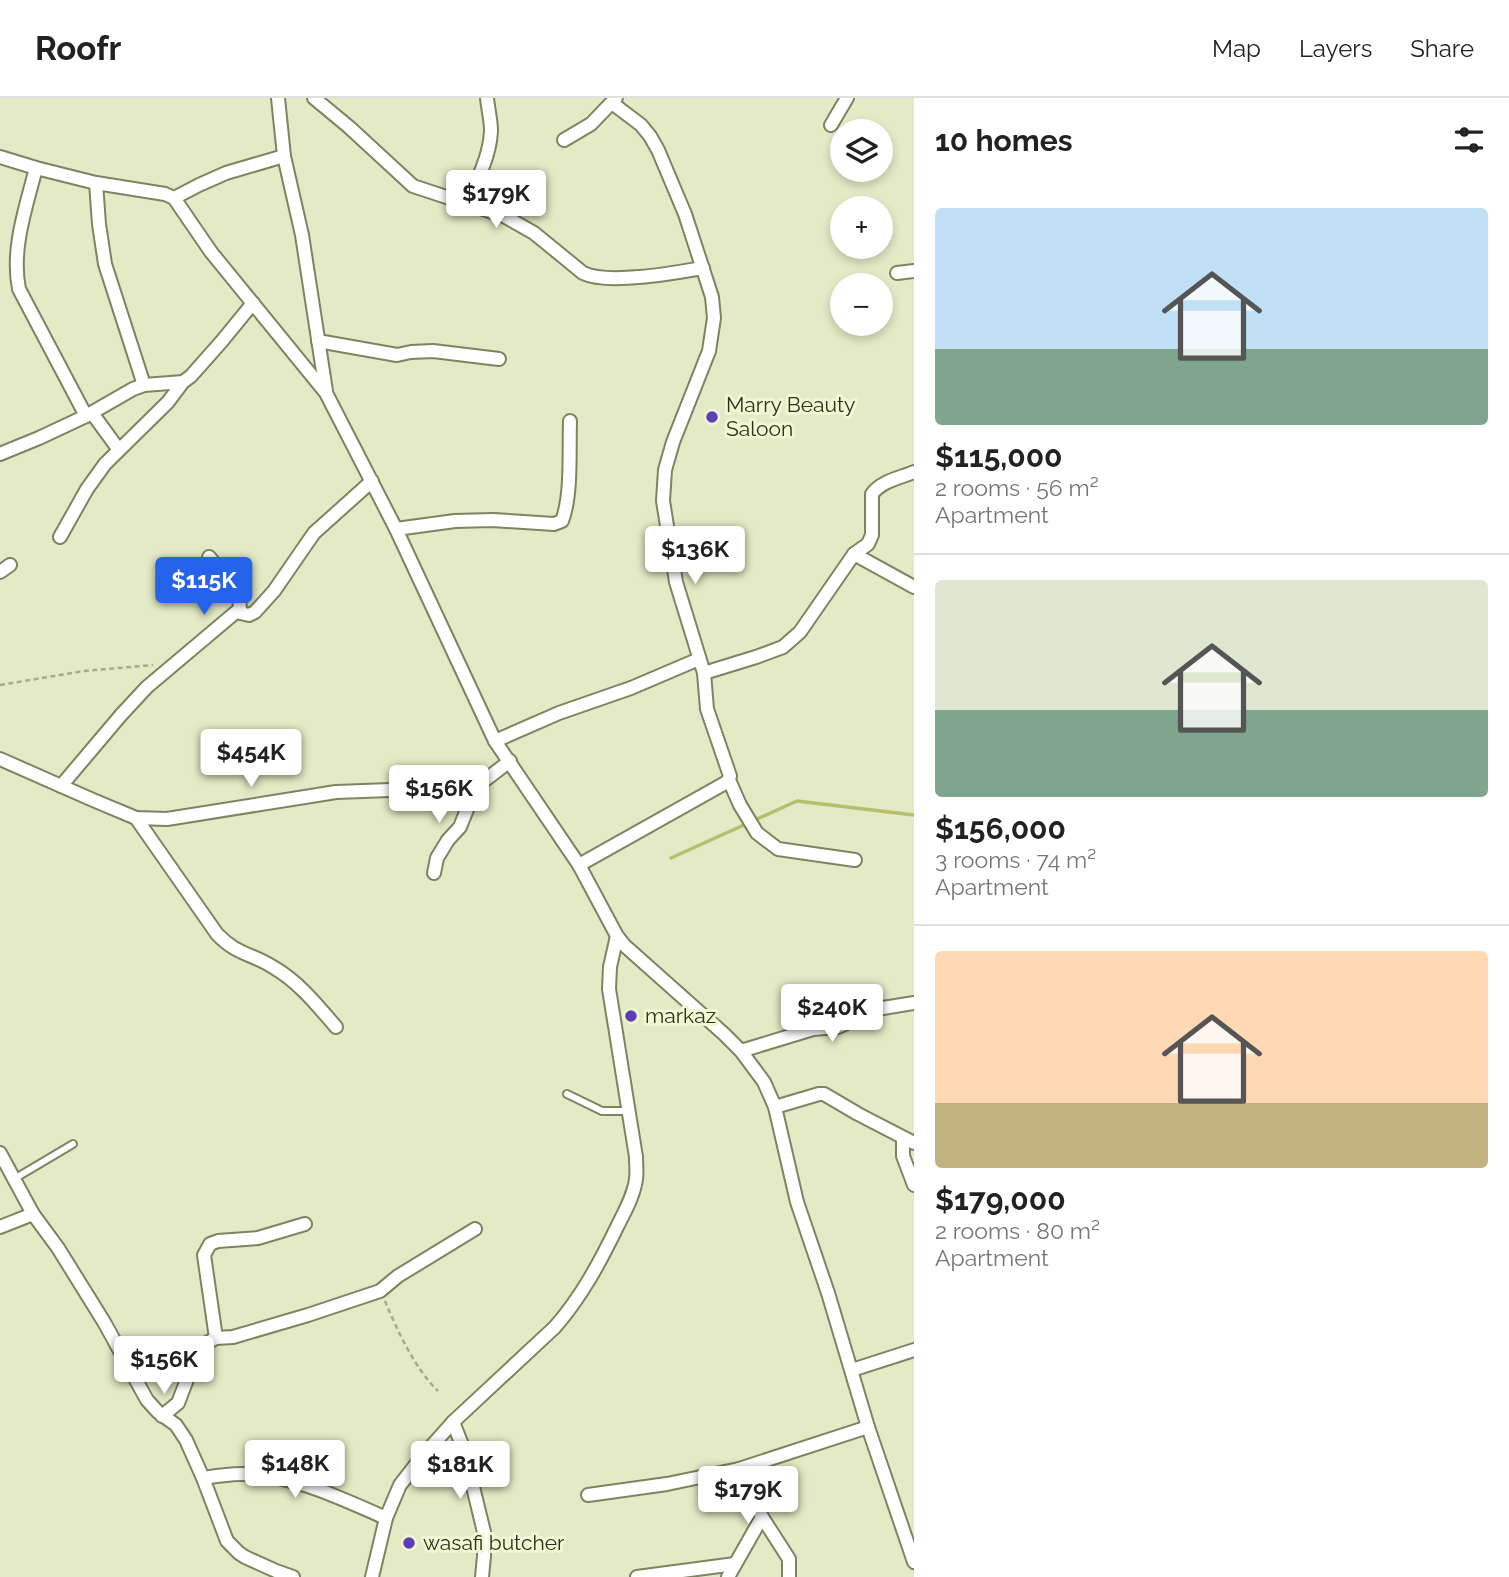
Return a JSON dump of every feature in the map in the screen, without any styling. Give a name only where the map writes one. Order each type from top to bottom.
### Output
[{"type":"street","points":[[278,98],[284,156],[302,235],[326,393]]},
{"type":"street","points":[[314,98],[413,186],[499,213],[534,233],[583,273],[592,277],[657,275],[703,268]]},
{"type":"street","points":[[465,204],[489,148],[491,130],[487,98]]},
{"type":"street","points":[[835,119],[847,98]]},
{"type":"street","points":[[564,140],[591,124],[614,100],[641,125],[654,143],[677,192],[712,297],[714,318],[709,351],[673,442],[665,470],[663,501],[676,582],[704,673],[707,709],[730,776],[729,780],[757,833],[778,849],[855,860]]},
{"type":"street","points":[[174,198],[226,173],[284,156]]},
{"type":"street","points":[[0,157],[96,183],[165,194],[174,198],[211,252],[326,393],[396,529],[495,741],[579,865],[617,936],[724,1034],[741,1051],[764,1082],[775,1107],[797,1202],[914,1562]]},
{"type":"street","points":[[36,168],[16,255],[19,289],[89,414],[119,450]]},
{"type":"street","points":[[96,183],[105,264],[144,385]]},
{"type":"street","points":[[897,273],[914,271]]},
{"type":"street","points":[[60,537],[87,488],[104,464],[168,402],[253,303]]},
{"type":"street","points":[[318,341],[397,355],[433,351],[499,359]]},
{"type":"street","points":[[0,454],[89,414],[133,388],[183,382]]},
{"type":"street","points":[[396,529],[456,521],[554,524],[562,521],[568,483],[570,421]]},
{"type":"street","points":[[704,673],[783,647],[800,632],[855,554],[867,544],[872,534],[872,494],[880,485],[914,472]]},
{"type":"street","points":[[61,786],[147,687],[236,611],[249,615],[255,612],[314,533],[372,481]]},
{"type":"street","points":[[855,554],[914,587]]},
{"type":"street","points":[[209,557],[239,592],[240,611]]},
{"type":"street","points":[[495,741],[559,713],[631,688],[699,659]]},
{"type":"street","points":[[0,759],[136,818],[167,819],[336,792],[468,790],[510,761]]},
{"type":"street","points":[[579,865],[729,780]]},
{"type":"street","points":[[434,873],[437,858],[460,827],[476,787]]},
{"type":"street","points":[[136,818],[227,945],[265,962],[287,976],[300,986],[336,1027]]},
{"type":"street","points":[[372,1577],[386,1518],[400,1485],[453,1422],[555,1327],[577,1300],[591,1278],[628,1203],[636,1180],[636,1157],[609,989],[610,967],[617,936]]},
{"type":"street","points":[[741,1051],[813,1029],[838,1027],[877,1009],[914,1003]]},
{"type":"street","points":[[775,1107],[824,1094],[909,1141],[903,1156],[914,1185]]},
{"type":"street","points":[[0,1153],[33,1214],[94,1305],[142,1393],[152,1407],[180,1430],[232,1547],[252,1560],[293,1577]]},
{"type":"street","points":[[0,1227],[33,1214]]},
{"type":"street","points":[[216,1338],[205,1255],[210,1244],[258,1238],[305,1224]]},
{"type":"street","points":[[162,1416],[178,1403],[199,1353],[216,1338],[233,1337],[380,1291],[398,1276],[475,1229]]},
{"type":"street","points":[[852,1370],[914,1350]]},
{"type":"street","points":[[453,1422],[467,1460],[484,1532],[482,1577]]},
{"type":"street","points":[[588,1495],[667,1484],[739,1469],[868,1427]]},
{"type":"street","points":[[739,1469],[762,1517],[789,1559],[789,1577]]},
{"type":"street","points":[[203,1478],[241,1474],[277,1478],[330,1494],[386,1518]]},
{"type":"street","points":[[727,1577],[762,1517]]},
{"type":"street","points":[[637,1577],[735,1564]]},
{"type":"lane","points":[[567,1094],[602,1111],[628,1111]]},
{"type":"lane","points":[[14,1179],[73,1144]]},
{"type":"path","points":[[0,685],[84,671],[175,663]]},
{"type":"path","points":[[380,1291],[415,1358],[429,1382],[438,1391]]},
{"type":"waterway","points":[[671,858],[797,801],[914,815]]},
{"type":"place","name":"Marry Beauty Saloon","points":[[712,417]]},
{"type":"place","name":"markaz","points":[[631,1016]]},
{"type":"place","name":"wasafi butcher","points":[[409,1543]]}]
